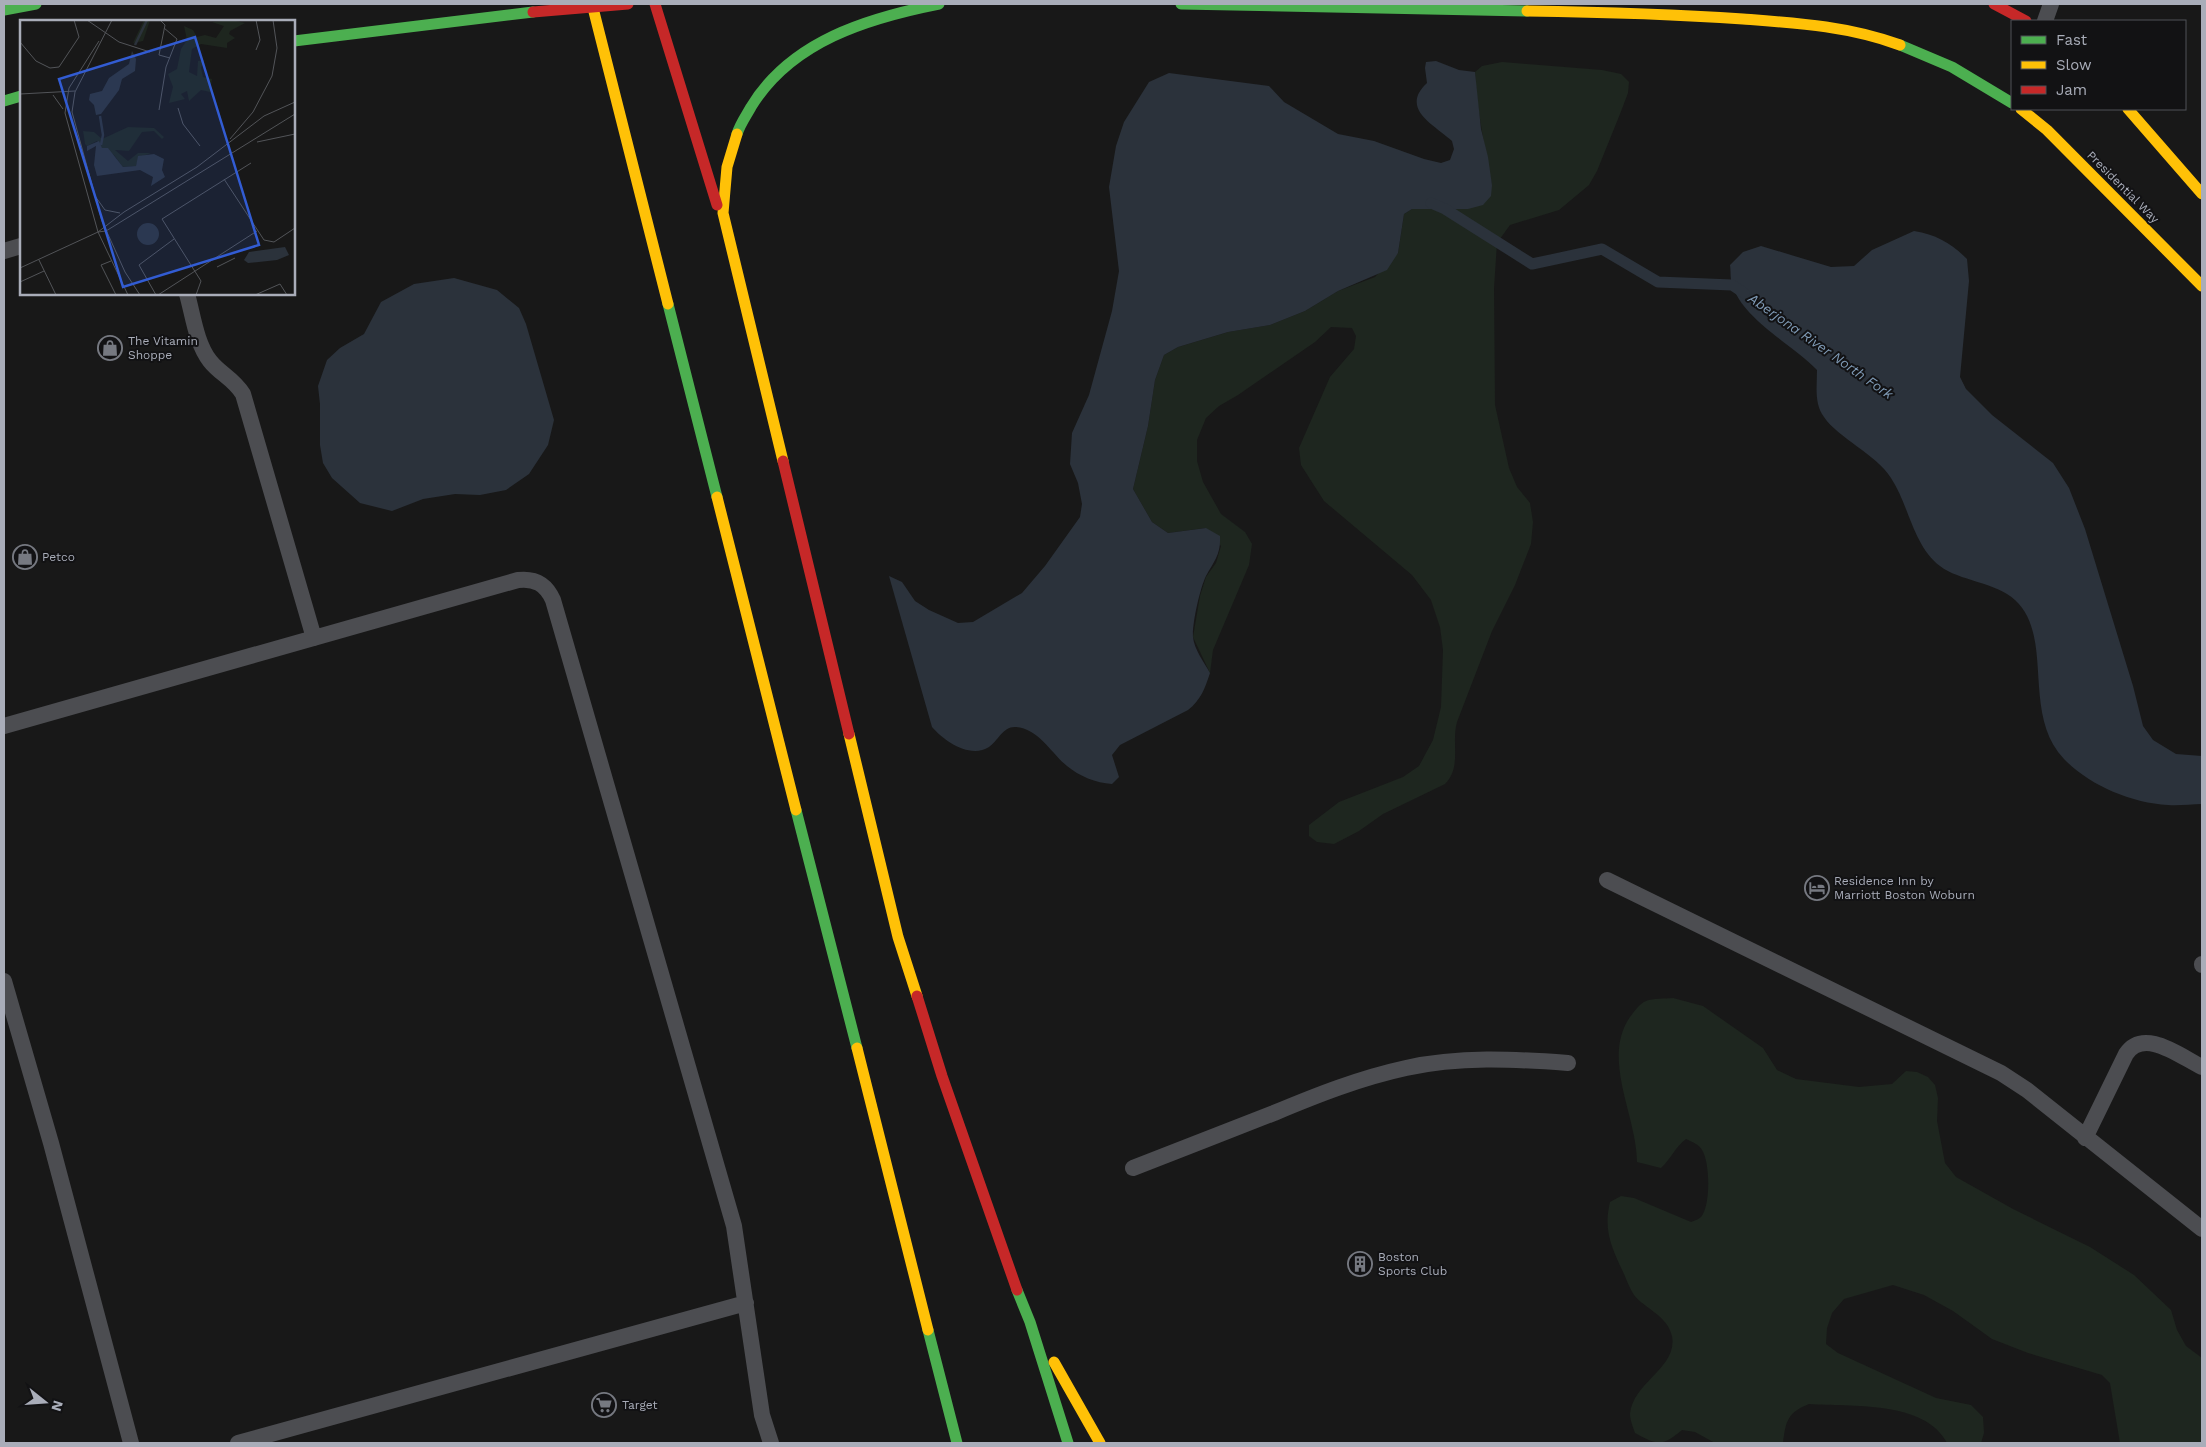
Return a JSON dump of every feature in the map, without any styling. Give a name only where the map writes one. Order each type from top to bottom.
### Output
[{"type":"main road","points":[[4,10],[36,4]]},
{"type":"main road","points":[[295,41],[592,5],[628,4]]},
{"type":"main road","points":[[655,4],[727,235]]},
{"type":"main road","points":[[939,4],[880,18],[834,35],[794,58],[766,83],[744,115],[729,153],[722,192],[722,214],[898,937],[945,1086],[1000,1246],[1030,1322],[1068,1443]]},
{"type":"main road","points":[[1181,4],[1707,16],[1808,24],[1843,29],[1926,55],[1966,74],[2011,102]]},
{"type":"main road","points":[[1994,4],[2024,20]]},
{"type":"main road","points":[[592,5],[957,1443]]},
{"type":"main road","points":[[4,101],[20,96]]},
{"type":"main road","name":"Presidential Way","points":[[2023,110],[2032,116],[2062,145],[2202,286]]},
{"type":"main road","points":[[2129,110],[2202,194]]},
{"type":"main road","points":[[1030,1322],[1100,1443]]},
{"type":"lane","points":[[2046,20],[2051,4]]},
{"type":"lane","points":[[2037,110],[2047,127],[2062,145]]},
{"type":"lane","points":[[4,251],[20,246]]},
{"type":"lane","points":[[187,295],[204,351],[210,362],[232,379],[243,394],[314,638]]},
{"type":"lane","points":[[4,726],[518,580],[534,580],[547,590],[553,600],[734,1226],[762,1415],[771,1443]]},
{"type":"lane","points":[[1607,880],[2001,1073],[2027,1090],[2085,1138],[2202,1229]]},
{"type":"lane","points":[[4,981],[51,1143],[131,1443]]},
{"type":"lane","points":[[2085,1138],[2126,1054],[2134,1045],[2151,1042],[2202,1067]]},
{"type":"lane","points":[[1133,1168],[1326,1092],[1366,1078],[1407,1068],[1449,1061],[1491,1059],[1568,1063]]},
{"type":"lane","points":[[238,1443],[746,1303]]},
{"type":"shaded area","points":[[1502,62],[1602,70],[1621,74],[1629,82],[1628,93],[1620,114],[1597,171],[1589,185],[1559,210],[1510,225],[1497,243],[1494,288],[1495,405],[1509,468],[1517,487],[1530,503],[1533,522],[1531,544],[1515,585],[1492,631],[1457,722],[1455,730],[1455,762],[1450,777],[1445,784],[1383,814],[1359,831],[1334,844],[1317,842],[1309,836],[1309,825],[1339,802],[1403,777],[1419,766],[1433,740],[1441,707],[1443,650],[1440,627],[1431,600],[1412,575],[1324,501],[1301,465],[1299,448],[1330,377],[1354,349],[1356,336],[1352,328],[1331,327],[1315,342],[1219,406],[1206,418],[1197,440],[1197,461],[1203,482],[1221,514],[1245,532],[1252,544],[1249,565],[1213,650],[1210,673],[1193,637],[1200,596],[1206,577],[1216,563],[1221,546],[1205,528],[1168,533],[1152,522],[1133,489],[1148,426],[1155,380],[1164,355],[1178,347],[1228,332],[1270,325],[1305,311],[1338,291],[1375,277],[1398,253],[1404,214],[1412,209],[1468,209],[1492,185],[1479,115],[1475,72],[1482,66]]},
{"type":"shaded area","points":[[1673,998],[1703,1006],[1763,1048],[1777,1070],[1796,1079],[1859,1087],[1892,1084],[1906,1071],[1917,1072],[1928,1077],[1935,1085],[1938,1098],[1937,1121],[1945,1163],[1956,1177],[2013,1209],[2090,1247],[2134,1275],[2171,1310],[2177,1330],[2186,1346],[2202,1358],[2202,1443],[2120,1443],[2110,1383],[2102,1375],[2028,1353],[1992,1339],[1953,1311],[1924,1295],[1893,1285],[1844,1299],[1832,1313],[1827,1328],[1826,1344],[1838,1353],[1936,1398],[1971,1405],[1983,1417],[1984,1433],[1981,1443],[1947,1443],[1936,1429],[1922,1419],[1885,1408],[1809,1404],[1792,1414],[1785,1429],[1783,1443],[1715,1443],[1695,1432],[1682,1430],[1664,1442],[1654,1442],[1635,1433],[1630,1416],[1633,1403],[1668,1357],[1672,1347],[1672,1336],[1661,1317],[1639,1300],[1630,1288],[1616,1256],[1608,1231],[1610,1202],[1621,1196],[1634,1198],[1691,1222],[1701,1217],[1708,1194],[1708,1173],[1705,1156],[1695,1143],[1686,1139],[1661,1168],[1637,1162],[1636,1144],[1619,1069],[1622,1033],[1630,1017],[1643,1002]]},
{"type":"water","points":[[1436,61],[1459,70],[1475,72],[1481,129],[1492,185],[1491,196],[1483,205],[1468,209],[1412,209],[1404,214],[1398,253],[1387,270],[1338,291],[1305,311],[1270,325],[1228,332],[1178,347],[1164,355],[1155,380],[1148,426],[1133,489],[1152,522],[1168,533],[1206,528],[1220,536],[1218,553],[1206,576],[1199,597],[1194,624],[1193,637],[1195,646],[1210,673],[1199,698],[1188,710],[1120,745],[1112,755],[1119,777],[1112,784],[1094,781],[1077,773],[1061,761],[1038,737],[1024,729],[1011,727],[1001,734],[989,747],[974,751],[958,747],[943,738],[932,727],[889,576],[902,582],[915,601],[929,610],[958,623],[973,622],[1022,593],[1045,566],[1080,517],[1082,504],[1078,483],[1070,464],[1072,433],[1089,395],[1112,311],[1119,271],[1109,187],[1116,146],[1124,122],[1149,82],[1169,73],[1269,86],[1284,102],[1338,134],[1374,141],[1424,159],[1441,163],[1450,160],[1454,149],[1452,141],[1423,116],[1418,109],[1417,101],[1419,92],[1427,83],[1426,62]]},
{"type":"water","points":[[1914,231],[1943,240],[1967,259],[1969,281],[1960,377],[1966,389],[1992,415],[2053,463],[2069,488],[2085,529],[2133,686],[2143,726],[2153,740],[2176,754],[2202,756],[2202,804],[2168,805],[2140,801],[2098,784],[2064,759],[2051,741],[2044,720],[2040,699],[2037,655],[2027,616],[2015,600],[2007,594],[1948,571],[1931,558],[1917,536],[1891,478],[1876,461],[1838,432],[1824,417],[1817,400],[1817,370],[1746,309],[1737,297],[1731,282],[1730,265],[1743,252],[1761,246],[1831,267],[1854,266],[1872,250]]},
{"type":"water","points":[[454,278],[497,290],[519,308],[526,324],[554,420],[548,445],[529,474],[506,490],[480,495],[455,494],[423,499],[392,511],[360,503],[332,478],[323,463],[320,445],[318,386],[327,360],[340,348],[364,334],[381,302],[414,284]]},
{"type":"waterway","name":"Aberjona River North Fork","points":[[1431,203],[1445,209],[1532,264],[1602,249],[1658,282],[1732,285],[1744,293]]},
{"type":"traffic: fast","points":[[4,10],[36,4]]},
{"type":"traffic: fast","points":[[737,134],[741,123],[768,84],[787,65],[809,49],[859,25],[939,4]]},
{"type":"traffic: fast","points":[[1181,4],[1527,11]]},
{"type":"traffic: fast","points":[[295,41],[533,12]]},
{"type":"traffic: fast","points":[[1900,45],[1952,67],[2011,102]]},
{"type":"traffic: fast","points":[[4,101],[20,96]]},
{"type":"traffic: fast","points":[[668,304],[717,497]]},
{"type":"traffic: fast","points":[[796,810],[857,1048]]},
{"type":"traffic: fast","points":[[1017,1290],[1030,1322],[1068,1443]]},
{"type":"traffic: fast","points":[[928,1330],[957,1443]]},
{"type":"traffic: slow","points":[[592,4],[668,304]]},
{"type":"traffic: slow","points":[[1527,11],[1716,17],[1783,22],[1842,29],[1900,45]]},
{"type":"traffic: slow","points":[[2022,110],[2047,130],[2202,286]]},
{"type":"traffic: slow","points":[[2129,110],[2202,194]]},
{"type":"traffic: slow","points":[[737,134],[727,167],[723,213],[783,461]]},
{"type":"traffic: slow","points":[[717,497],[796,810]]},
{"type":"traffic: slow","points":[[849,734],[898,937],[917,996]]},
{"type":"traffic: slow","points":[[857,1048],[928,1330]]},
{"type":"traffic: slow","points":[[1054,1362],[1100,1443]]},
{"type":"traffic: jam","points":[[533,12],[628,4]]},
{"type":"traffic: jam","points":[[655,4],[717,205]]},
{"type":"traffic: jam","points":[[1994,4],[2024,20]]},
{"type":"traffic: jam","points":[[783,461],[849,734]]},
{"type":"traffic: jam","points":[[917,996],[942,1076],[1017,1290]]},
{"type":"place","name":"The Vitamin Shoppe","points":[[110,348]]},
{"type":"place","name":"Petco","points":[[25,557]]},
{"type":"place","name":"Residence Inn by Marriott Boston Woburn","points":[[1817,888]]},
{"type":"place","name":"Boston Sports Club","points":[[1360,1264]]},
{"type":"place","name":"Target","points":[[604,1405]]}]
